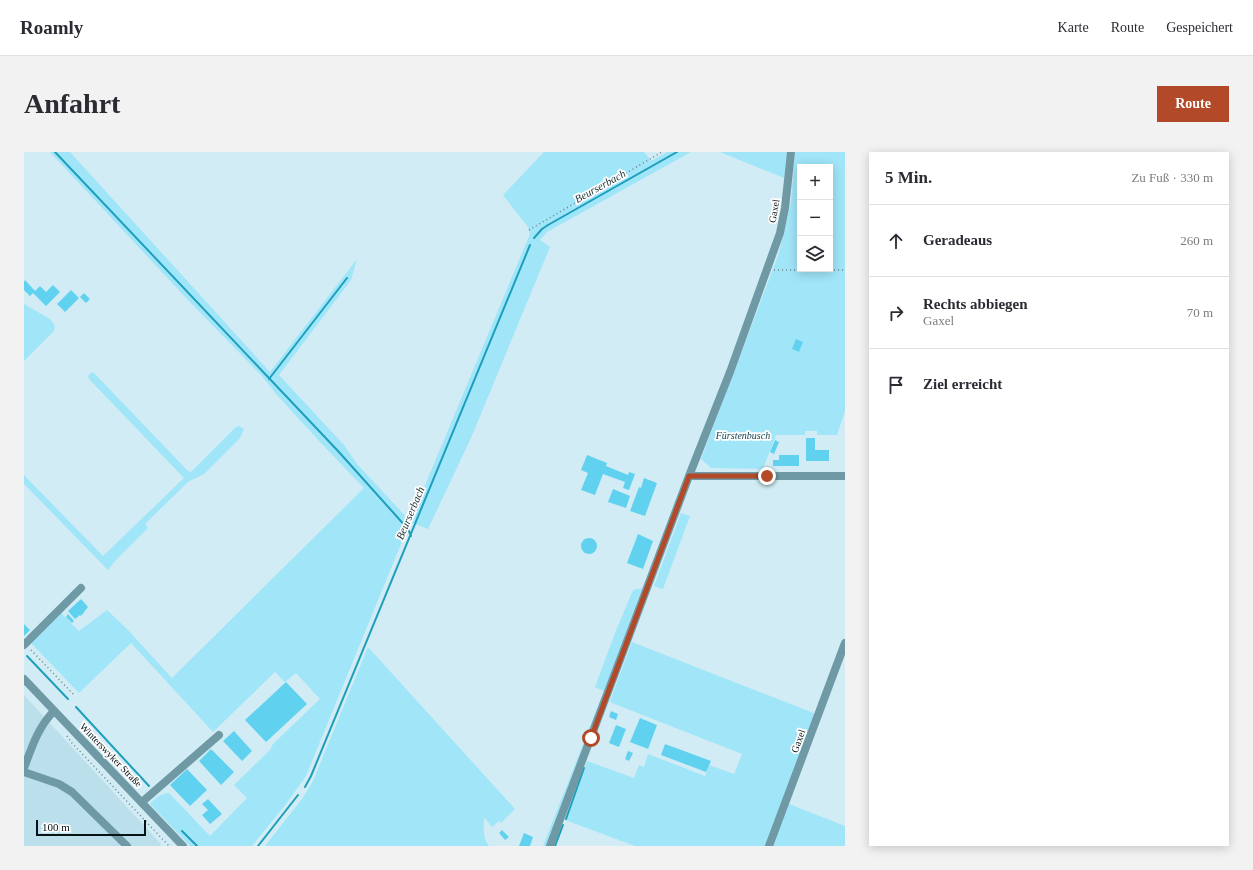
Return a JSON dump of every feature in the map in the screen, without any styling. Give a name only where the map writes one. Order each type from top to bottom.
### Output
[{"type":"street","name":"Gaxel","points":[[550,846],[689,476],[730,372],[780,233],[785,208],[791,152]]},
{"type":"street","points":[[689,476],[845,476]]},
{"type":"street","points":[[25,645],[81,588]]},
{"type":"street","name":"Gaxel","points":[[769,846],[845,643]]},
{"type":"street","name":"Winterswyker Straße","points":[[24,679],[183,846]]},
{"type":"street","points":[[24,768],[36,736],[45,720],[54,711]]},
{"type":"street","points":[[142,802],[219,734]]},
{"type":"street","points":[[24,772],[59,784],[72,792],[127,846]]},
{"type":"path","points":[[529,230],[662,152]]},
{"type":"path","points":[[766,270],[845,270]]},
{"type":"path","points":[[25,645],[75,696]]},
{"type":"path","points":[[66,734],[71,742],[169,846]]},
{"type":"shaded area","points":[[24,695],[161,844],[160,846],[24,846]]},
{"type":"green space","points":[[50,152],[70,152],[270,372],[357,259],[351,280],[279,375],[344,445],[357,464],[410,521],[530,234],[528,227],[503,195],[544,152],[644,152],[651,161],[667,152],[691,152],[547,232],[540,240],[550,247],[471,438],[428,529],[410,522],[306,776],[286,804],[252,846],[190,846],[150,804],[161,795],[169,793],[210,836],[247,798],[234,785],[270,750],[273,744],[320,699],[296,673],[285,682],[275,672],[213,732],[131,643],[79,693],[31,643],[61,613],[79,631],[107,610],[127,629],[172,678],[364,488],[277,395],[262,376],[187,299]]},
{"type":"green space","points":[[720,152],[787,152],[784,178]]},
{"type":"green space","name":"Fürstenbusch","points":[[795,152],[845,152],[845,411],[837,435],[817,435],[817,431],[805,431],[805,435],[776,435],[763,469],[711,468],[701,459],[779,253],[791,202]]},
{"type":"green space","points":[[24,304],[50,319],[55,326],[54,331],[24,361]]},
{"type":"green space","points":[[92,372],[188,471],[191,472],[236,427],[239,426],[244,429],[240,438],[204,474],[188,482],[145,524],[148,528],[108,570],[24,484],[24,475],[103,556],[184,478],[89,379],[88,376]]},
{"type":"green space","points":[[681,513],[690,516],[663,589],[654,586]]},
{"type":"green space","points":[[642,588],[604,691],[595,687],[633,590]]},
{"type":"green space","points":[[632,642],[816,714],[767,846],[635,846],[565,820],[587,761],[634,778],[639,765],[644,767],[648,754],[705,776],[709,765],[734,774],[742,754],[610,701]]},
{"type":"green space","points":[[368,647],[515,809],[501,823],[499,821],[492,827],[484,817],[484,836],[489,846],[265,846],[302,799],[313,781]]},
{"type":"green space","points":[[604,691],[548,846],[543,846]]},
{"type":"green space","points":[[789,804],[845,826],[845,846],[773,846]]},
{"type":"building","points":[[25,280],[35,291],[40,286],[46,292],[53,285],[60,292],[46,306],[33,293],[30,296],[24,290]]},
{"type":"building","points":[[71,290],[79,298],[65,312],[57,304]]},
{"type":"building","points":[[84,293],[90,299],[86,303],[80,297]]},
{"type":"building","points":[[796,339],[803,342],[799,352],[792,349]]},
{"type":"building","points":[[806,438],[815,438],[815,450],[829,450],[829,461],[806,461]]},
{"type":"building","points":[[775,440],[779,442],[774,454],[770,452]]},
{"type":"building","points":[[587,455],[607,463],[606,466],[628,475],[629,472],[635,474],[629,490],[623,488],[625,482],[603,474],[595,495],[581,490],[588,473],[581,470]]},
{"type":"building","points":[[779,455],[799,455],[799,466],[773,466],[773,460],[779,460]]},
{"type":"building","points":[[644,478],[657,483],[645,516],[630,511]]},
{"type":"building","points":[[613,489],[630,496],[626,508],[608,502]]},
{"type":"building","points":[[638,534],[653,541],[643,569],[627,563]]},
{"type":"building","points":[[589,538],[595,540],[597,546],[595,552],[589,554],[583,552],[581,546],[583,540]]},
{"type":"building","points":[[81,599],[88,607],[81,616],[80,615],[75,619],[68,611]]},
{"type":"building","points":[[68,614],[74,621],[72,623],[66,617]]},
{"type":"building","points":[[24,624],[30,630],[24,636]]},
{"type":"building","points":[[286,682],[307,704],[266,742],[245,720]]},
{"type":"building","points":[[611,711],[618,714],[616,720],[609,717]]},
{"type":"building","points":[[640,718],[657,725],[648,749],[630,742]]},
{"type":"building","points":[[616,725],[626,729],[619,747],[609,743]]},
{"type":"building","points":[[234,731],[252,751],[242,761],[223,741]]},
{"type":"building","points":[[665,744],[711,761],[706,772],[661,755]]},
{"type":"building","points":[[211,749],[234,772],[221,785],[199,761]]},
{"type":"building","points":[[628,751],[633,753],[629,761],[625,759]]},
{"type":"building","points":[[187,769],[207,790],[190,806],[170,785]]},
{"type":"building","points":[[208,799],[222,814],[210,824],[202,815],[208,810],[202,804]]},
{"type":"building","points":[[502,830],[509,837],[505,840],[499,833]]},
{"type":"building","points":[[524,833],[533,837],[530,846],[519,846]]},
{"type":"waterway","points":[[55,152],[338,451],[408,529],[411,536]]},
{"type":"waterway","name":"Beurserbach","points":[[534,238],[548,225],[677,152]]},
{"type":"waterway","name":"Beurserbach","points":[[305,787],[311,776],[530,245]]},
{"type":"waterway","points":[[269,379],[347,278]]},
{"type":"waterway","points":[[27,656],[68,699]]},
{"type":"waterway","points":[[76,707],[149,786]]},
{"type":"waterway","points":[[566,819],[584,768]]},
{"type":"waterway","name":"Beurserbach","points":[[258,846],[298,795]]},
{"type":"waterway","points":[[555,846],[563,825]]},
{"type":"waterway","points":[[182,831],[197,846]]},
{"type":"route","points":[[591,738],[689,476],[767,476]]}]
